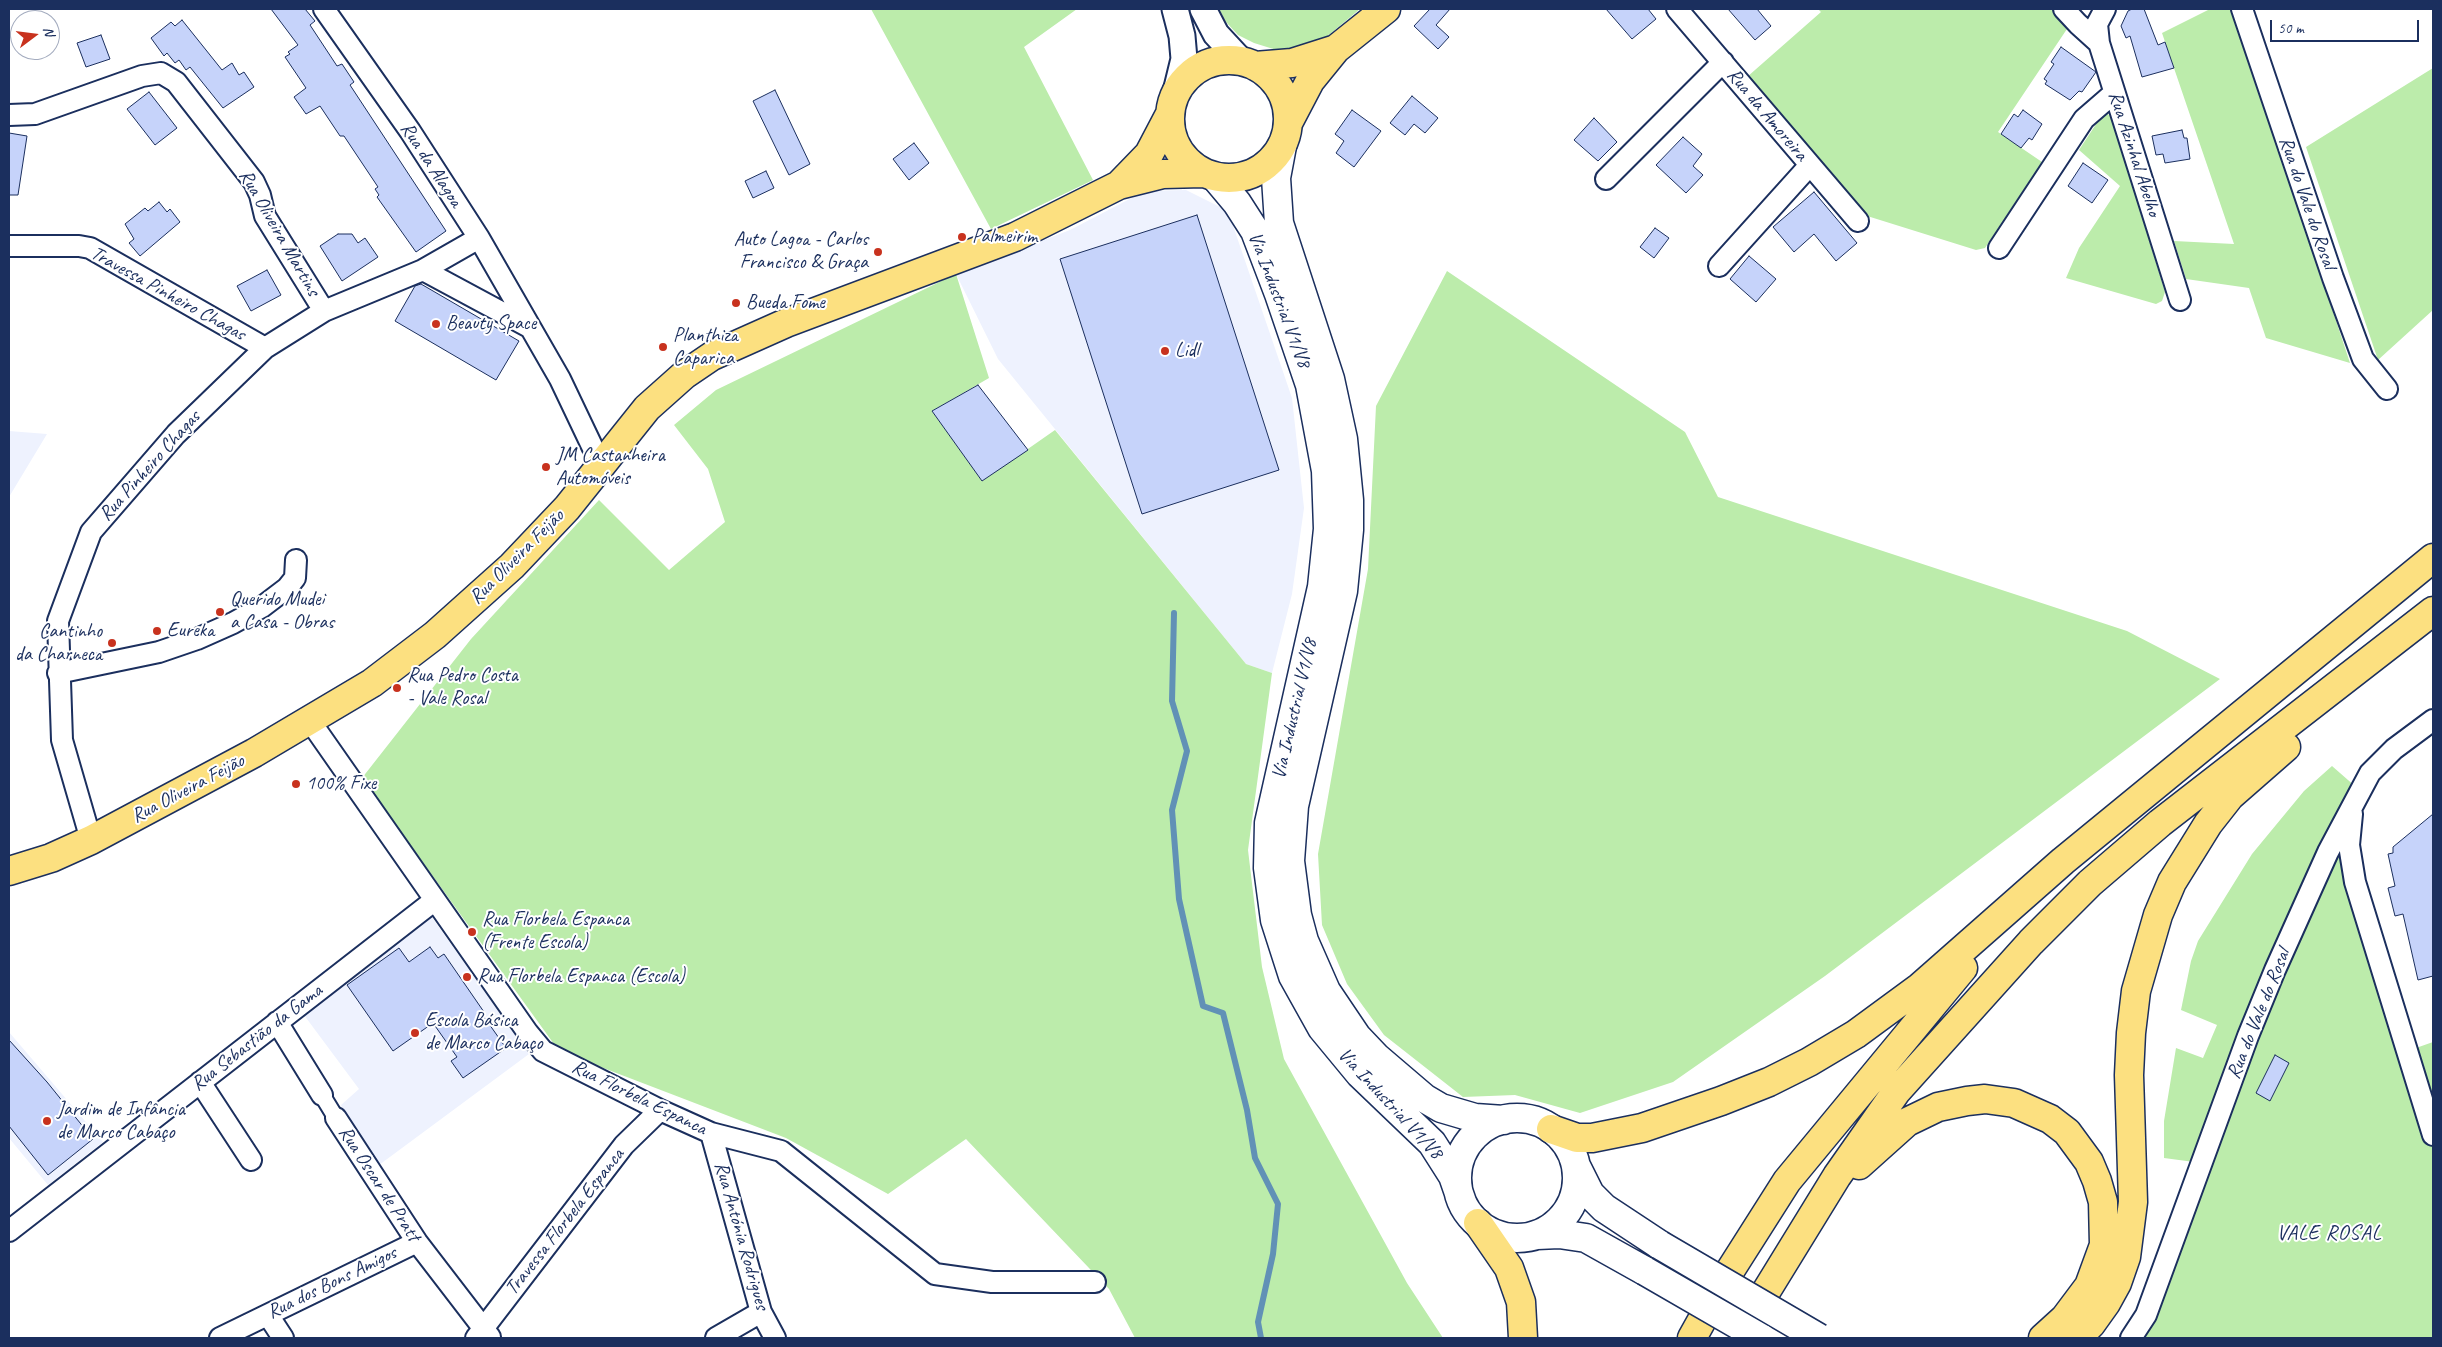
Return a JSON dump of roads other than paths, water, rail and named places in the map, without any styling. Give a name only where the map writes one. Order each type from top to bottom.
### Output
[{"type":"main road","points":[[1336,48],[1292,64],[1249,64],[1222,61],[1202,67],[1186,79],[1172,105],[1173,138],[1184,158],[1210,175],[1242,178],[1266,166],[1285,135],[1310,81],[1336,48],[1386,9]]},
{"type":"main road","points":[[1249,64],[1269,76],[1280,90],[1287,106],[1285,135]]},
{"type":"main road","name":"Rua Oliveira Feijão","points":[[1119,185],[1149,154],[1172,105]]},
{"type":"main road","name":"Via Industrial V1/V8","points":[[1285,135],[1276,178],[1279,223],[1330,379],[1343,439],[1349,500],[1343,591],[1294,806],[1290,861],[1297,915],[1304,941],[1326,991],[1357,1037],[1376,1057],[1424,1098],[1441,1108],[1475,1118],[1504,1120]]},
{"type":"main road","name":"Rua Oliveira Feijão","points":[[9,871],[52,858],[91,840],[310,721],[372,683],[460,613],[538,541],[647,408],[667,388],[712,356],[786,324],[1015,237],[1119,185],[1163,174],[1210,175]]},
{"type":"main road","name":"Via Industrial V1/V8","points":[[1210,175],[1237,203],[1255,231],[1310,385],[1326,471],[1328,529],[1322,587],[1269,824],[1268,868],[1274,920],[1293,976],[1322,1028],[1360,1074],[1432,1143],[1453,1176],[1462,1202]]},
{"type":"main road","points":[[1523,1338],[1521,1302],[1509,1268],[1462,1202],[1458,1172],[1461,1158],[1468,1144],[1477,1134],[1490,1125],[1504,1120],[1528,1119],[1577,1138],[1592,1138],[1642,1128],[1721,1101],[1809,1062],[1849,1039],[1898,1005],[2063,861],[2433,558]]},
{"type":"main road","points":[[1738,1338],[1801,1232],[1837,1176],[1896,1092],[1975,1001],[2083,890],[2160,823],[2433,612]]},
{"type":"main road","points":[[2078,1338],[2106,1303],[2117,1283],[2126,1257],[2132,1202],[2129,1076],[2136,991],[2151,934],[2172,882],[2208,824],[2230,796],[2336,703],[2433,612]]},
{"type":"main road","points":[[1692,1338],[1726,1277],[1786,1182],[1964,967],[2063,861]]},
{"type":"main road","points":[[1801,1232],[1834,1192],[1873,1151],[1907,1122],[1922,1114],[1954,1103],[1985,1099],[2014,1103],[2033,1110],[2050,1119],[2066,1132],[2089,1162],[2097,1181],[2105,1223],[2104,1245],[2089,1286],[2064,1318],[2043,1338]]},
{"type":"main road","points":[[1551,1129],[1570,1150],[1590,1194],[1604,1208],[1660,1245],[1819,1338]]},
{"type":"main road","points":[[1537,1235],[1558,1222],[1573,1201],[1576,1188],[1575,1163]]},
{"type":"main road","points":[[1478,1223],[1500,1236],[1512,1238],[1559,1234],[1586,1238],[1761,1338]]},
{"type":"street","name":"Rua da Alagoa","points":[[324,9],[410,131],[480,238],[560,379],[602,465]]},
{"type":"street","points":[[1172,105],[1184,59],[1182,36],[1175,9]]},
{"type":"street","points":[[1203,9],[1216,34],[1249,64]]},
{"type":"street","name":"Rua da Amoreira","points":[[1677,9],[1858,221]]},
{"type":"street","name":"Rua Azinhal Abelho","points":[[2105,9],[2097,24],[2099,43],[2180,300]]},
{"type":"street","name":"Rua do Vale do Rosal","points":[[2242,9],[2333,278],[2363,359],[2387,389]]},
{"type":"street","points":[[2066,10],[2099,43]]},
{"type":"street","points":[[1606,179],[1723,62]]},
{"type":"street","name":"Rua Oliveira Martins","points":[[9,115],[35,114],[142,76],[161,73],[176,82],[254,182],[260,195],[265,216],[324,311]]},
{"type":"street","points":[[1999,248],[2084,119],[2114,93]]},
{"type":"street","points":[[1720,266],[1810,165]]},
{"type":"street","name":"Rua Pinheiro Chagas","points":[[91,840],[62,740],[58,673],[58,621],[91,532],[176,434],[265,348],[324,311],[423,270],[480,238]]},
{"type":"street","name":"Travessa Pinheiro Chagas","points":[[9,246],[90,248],[265,348]]},
{"type":"street","points":[[423,270],[529,327]]},
{"type":"street","points":[[58,673],[159,652],[197,639],[234,623],[262,607],[287,588],[295,578],[296,560]]},
{"type":"street","name":"Rua do Vale do Rosal","points":[[2131,1338],[2146,1315],[2275,970],[2328,852],[2370,773],[2382,760],[2433,720]]},
{"type":"street","name":"Rua Florbela Espanca","points":[[310,721],[528,1033],[544,1051],[660,1110],[711,1133],[781,1151],[935,1274],[992,1282],[1094,1282]]},
{"type":"street","points":[[2354,805],[2349,845],[2356,882],[2433,1135]]},
{"type":"street","name":"Rua Sebastião da Gama","points":[[9,1231],[435,900]]},
{"type":"street","name":"Rua Oscar de Pratt","points":[[277,1022],[336,1118],[417,1242],[483,1335]]},
{"type":"street","points":[[200,1082],[251,1160]]},
{"type":"street","name":"Travessa Florbela Espanca","points":[[483,1335],[624,1146],[660,1110]]},
{"type":"street","name":"Rua Antónia Rodrigues","points":[[711,1133],[761,1312],[775,1338]]},
{"type":"street","name":"Rua dos Bons Amigos","points":[[220,1338],[417,1242]]},
{"type":"street","points":[[716,1338],[761,1312]]},
{"type":"street","points":[[268,1315],[283,1338]]},
{"type":"waterway","points":[[1174,613],[1172,701],[1187,751],[1172,810],[1179,899],[1203,1006],[1223,1013],[1247,1110],[1255,1158],[1278,1204],[1273,1254],[1258,1322],[1261,1338]]},
{"type":"place","name":"Palmeirim","points":[[962,237]]},
{"type":"place","name":"Auto Lagoa - Carlos Francisco & Graça","points":[[878,252]]},
{"type":"place","name":"Bueda Fome","points":[[736,303]]},
{"type":"place","name":"Beauty Space","points":[[436,324]]},
{"type":"place","name":"Planthiza Caparica","points":[[663,347]]},
{"type":"place","name":"Lidl","points":[[1165,351]]},
{"type":"place","name":"JM Castanheira Automóveis","points":[[546,467]]},
{"type":"place","name":"Querido Mudei a Casa - Obras","points":[[220,612]]},
{"type":"place","name":"Eureka","points":[[157,631]]},
{"type":"place","name":"Cantinho da Charneca","points":[[112,643]]},
{"type":"place","name":"Rua Pedro Costa - Vale Rosal","points":[[397,688]]},
{"type":"place","name":"100% Fixe","points":[[296,784]]},
{"type":"place","name":"Rua Florbela Espanca (Frente Escola)","points":[[472,932]]},
{"type":"place","name":"Rua Florbela Espanca (Escola)","points":[[467,977]]},
{"type":"place","name":"Escola Básica de Marco Cabaço","points":[[415,1033]]},
{"type":"place","name":"Jardim de Infância de Marco Cabaço","points":[[47,1121]]},
{"type":"district","name":"VALE ROSAL","points":[[2329,1233]]}]
